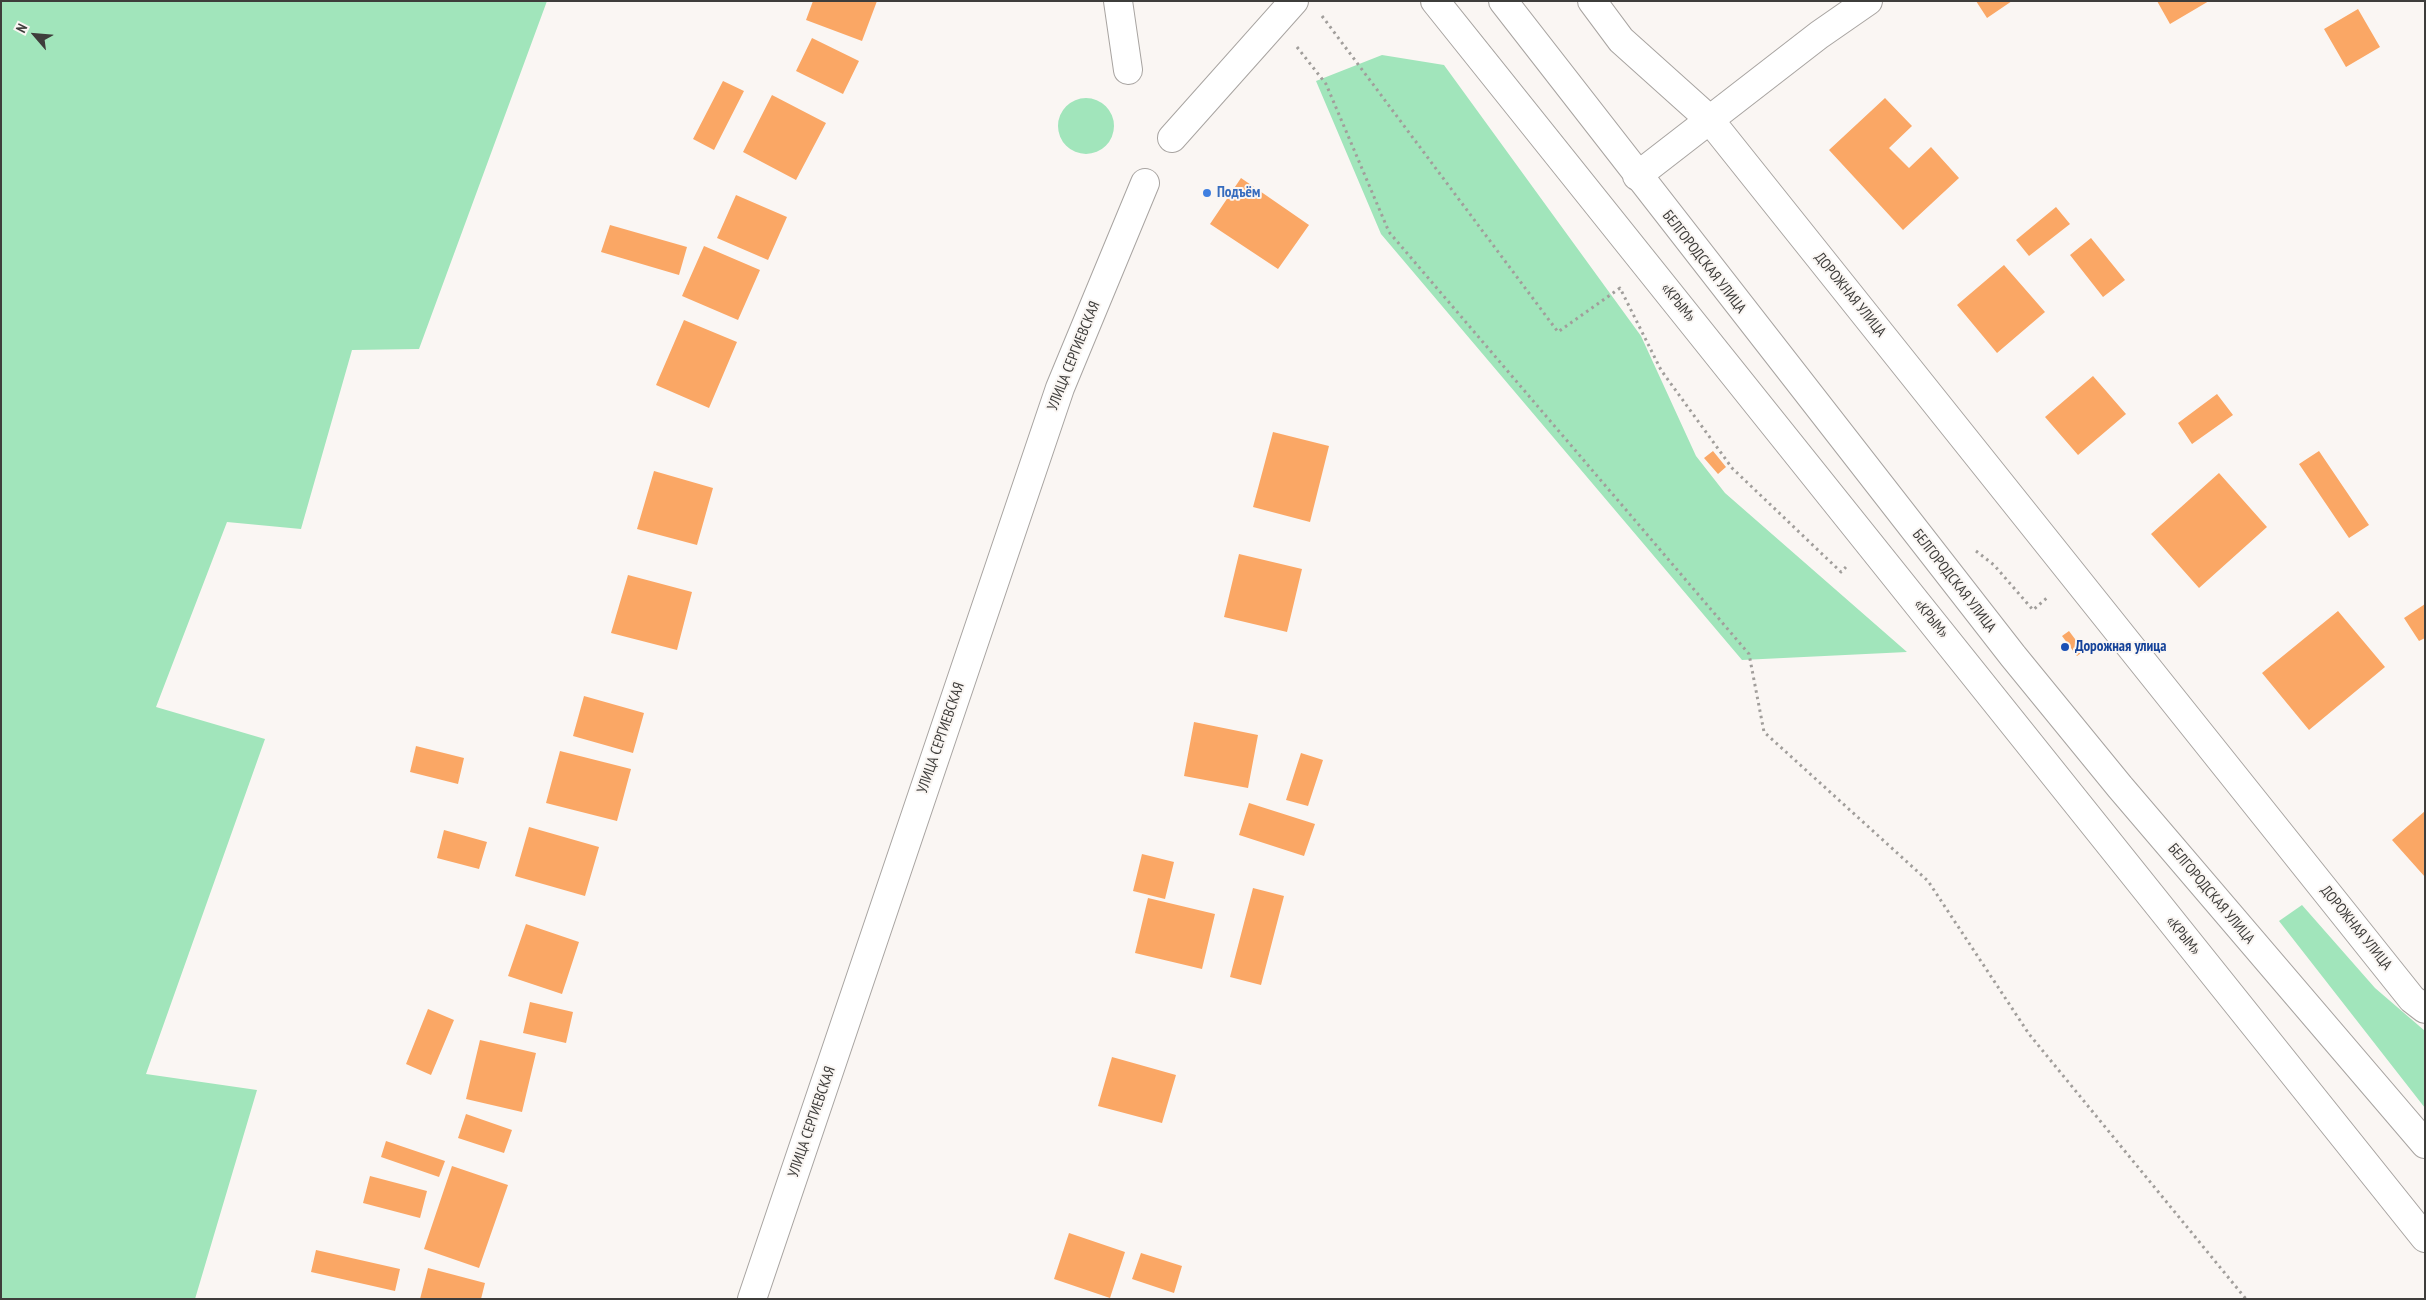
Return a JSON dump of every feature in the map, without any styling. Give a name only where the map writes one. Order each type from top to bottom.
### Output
[{"type":"main road","points":[[1118,1],[1128,70]]},
{"type":"main road","name":"«КРЫМ»","points":[[1435,1],[1569,166],[2425,1238]]},
{"type":"main road","name":"БЕЛГОРОДСКАЯ УЛИЦА","points":[[1503,1],[1637,176],[2013,656],[2120,787],[2425,1144]]},
{"type":"main road","name":"ДОРОЖНАЯ УЛИЦА","points":[[1592,1],[1621,40],[1709,119],[2406,991],[2425,1009]]},
{"type":"main road","points":[[1637,176],[1818,35],[1868,1]]},
{"type":"main road","points":[[1172,138],[1296,10]]},
{"type":"main road","name":"УЛИЦА СЕРГИЕВСКАЯ","points":[[752,1299],[1060,388],[1145,183]]},
{"type":"path","points":[[1296,10],[1558,332]]},
{"type":"path","points":[[1296,10],[1390,232],[1749,654],[1764,732],[1928,881],[2029,1034],[2246,1299]]},
{"type":"green space","points":[[1,1],[547,1],[419,349],[352,350],[301,529],[227,522],[156,707],[265,739],[146,1074],[257,1090],[195,1299],[1,1299]]},
{"type":"green space","points":[[1382,55],[1444,65],[1641,336],[1696,456],[1725,493],[1907,652],[1742,660],[1381,234],[1316,81]]},
{"type":"green space","points":[[1080,98],[1092,98],[1102,102],[1110,110],[1114,126],[1110,142],[1102,150],[1092,154],[1080,154],[1070,150],[1062,142],[1058,132],[1058,120],[1062,110],[1070,102]]},
{"type":"green space","points":[[2302,905],[2375,988],[2425,1031],[2425,1108],[2279,921]]},
{"type":"building","points":[[813,1],[877,1],[862,41],[806,20]]},
{"type":"building","points":[[1976,1],[2012,1],[1987,18]]},
{"type":"building","points":[[2157,1],[2209,1],[2170,24]]},
{"type":"building","points":[[2358,9],[2380,47],[2346,67],[2324,29]]},
{"type":"building","points":[[812,38],[859,61],[843,94],[796,71]]},
{"type":"building","points":[[723,81],[744,91],[714,150],[693,139]]},
{"type":"building","points":[[772,95],[826,123],[796,180],[743,152]]},
{"type":"building","points":[[1885,98],[1912,126],[1889,148],[1909,168],[1931,147],[1959,178],[1903,230],[1829,150]]},
{"type":"building","points":[[1241,178],[1309,225],[1278,269],[1210,224]]},
{"type":"building","points":[[736,195],[787,217],[768,260],[717,238]]},
{"type":"building","points":[[2056,207],[2070,224],[2029,256],[2016,240]]},
{"type":"building","points":[[610,225],[687,247],[679,275],[601,252]]},
{"type":"building","points":[[2091,238],[2125,280],[2103,297],[2070,255]]},
{"type":"building","points":[[704,246],[760,270],[738,320],[682,296]]},
{"type":"building","points":[[2004,265],[2045,312],[1997,353],[1957,305]]},
{"type":"building","points":[[684,320],[737,342],[709,408],[656,385]]},
{"type":"building","points":[[2093,376],[2126,414],[2078,455],[2045,417]]},
{"type":"building","points":[[2217,394],[2233,415],[2192,444],[2178,423]]},
{"type":"building","points":[[1273,432],[1329,446],[1310,522],[1253,507]]},
{"type":"building","points":[[1713,451],[1726,467],[1718,474],[1704,458]]},
{"type":"building","points":[[2319,451],[2369,525],[2349,538],[2299,464]]},
{"type":"building","points":[[654,471],[713,488],[697,545],[637,529]]},
{"type":"building","points":[[2219,473],[2267,527],[2199,588],[2151,534]]},
{"type":"building","points":[[1239,554],[1302,569],[1287,632],[1224,617]]},
{"type":"building","points":[[628,575],[692,592],[677,650],[611,633]]},
{"type":"building","points":[[2425,604],[2425,638],[2419,641],[2404,618]]},
{"type":"building","points":[[2338,611],[2385,667],[2309,730],[2262,673]]},
{"type":"building","points":[[2069,631],[2084,651],[2077,656],[2062,636]]},
{"type":"building","points":[[584,696],[644,713],[633,753],[573,736]]},
{"type":"building","points":[[1194,722],[1258,735],[1248,788],[1184,776]]},
{"type":"building","points":[[416,746],[464,758],[458,784],[410,772]]},
{"type":"building","points":[[560,751],[631,769],[617,821],[546,803]]},
{"type":"building","points":[[1301,753],[1323,760],[1308,806],[1286,800]]},
{"type":"building","points":[[1249,803],[1315,824],[1304,856],[1239,835]]},
{"type":"building","points":[[2425,811],[2425,877],[2392,840]]},
{"type":"building","points":[[529,827],[599,847],[585,896],[515,876]]},
{"type":"building","points":[[444,830],[487,842],[479,869],[437,858]]},
{"type":"building","points":[[1142,854],[1174,862],[1165,899],[1133,891]]},
{"type":"building","points":[[1253,888],[1284,896],[1261,985],[1230,977]]},
{"type":"building","points":[[1148,898],[1215,914],[1202,969],[1135,953]]},
{"type":"building","points":[[526,924],[579,942],[562,994],[508,976]]},
{"type":"building","points":[[530,1002],[573,1012],[566,1043],[523,1033]]},
{"type":"building","points":[[428,1009],[454,1020],[431,1075],[406,1064]]},
{"type":"building","points":[[480,1040],[536,1053],[522,1112],[466,1099]]},
{"type":"building","points":[[1112,1057],[1176,1075],[1162,1123],[1098,1106]]},
{"type":"building","points":[[466,1114],[512,1130],[504,1153],[458,1138]]},
{"type":"building","points":[[386,1141],[445,1161],[439,1177],[381,1157]]},
{"type":"building","points":[[452,1166],[508,1185],[479,1268],[424,1249]]},
{"type":"building","points":[[370,1176],[427,1191],[420,1218],[363,1203]]},
{"type":"building","points":[[1069,1233],[1125,1252],[1110,1298],[1054,1279]]},
{"type":"building","points":[[316,1250],[400,1269],[395,1291],[311,1272]]},
{"type":"building","points":[[1141,1253],[1182,1266],[1174,1293],[1132,1279]]},
{"type":"building","points":[[428,1268],[485,1283],[481,1299],[420,1299]]},
{"type":"place","name":"Подъём","points":[[1207,193]]},
{"type":"place","name":"Дорожная улица","points":[[2065,647]]}]
